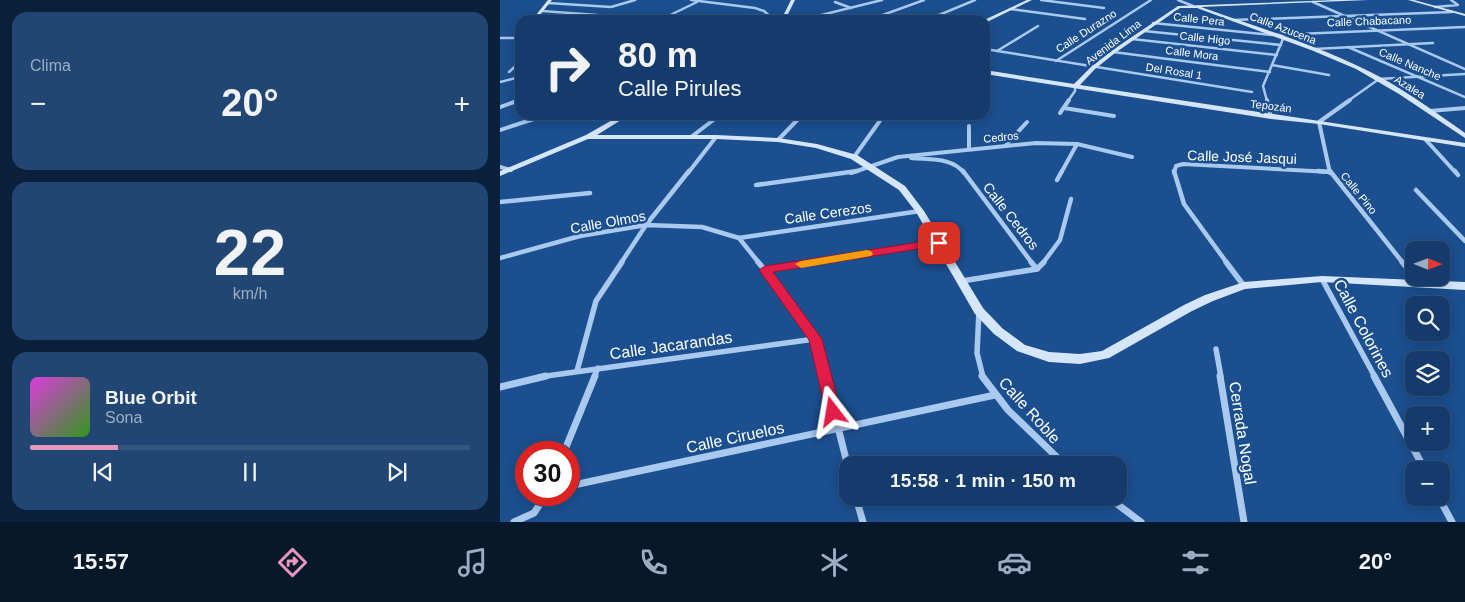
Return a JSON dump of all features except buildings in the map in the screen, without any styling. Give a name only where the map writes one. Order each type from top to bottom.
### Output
[{"type":"street","points":[[538,15],[549,1],[617,6],[635,0]]},
{"type":"street","points":[[691,0],[755,8],[768,15]]},
{"type":"street","points":[[786,15],[794,0]]},
{"type":"street","points":[[822,15],[882,0]]},
{"type":"street","points":[[882,15],[924,0]]},
{"type":"street","points":[[939,15],[975,0]]},
{"type":"street","points":[[990,19],[1030,0]]},
{"type":"street","points":[[1041,0],[1104,8]]},
{"type":"street","name":"Calle Durazno","points":[[1056,61],[1151,0]]},
{"type":"street","name":"Calle Azucena","points":[[1178,0],[1273,35],[1379,79]]},
{"type":"street","name":"Avenida Lima","points":[[1060,113],[1075,91],[1075,87],[1093,68],[1175,9],[1193,6],[1366,0]]},
{"type":"street","points":[[1410,0],[1465,14]]},
{"type":"street","points":[[1435,7],[1458,5],[1451,0]]},
{"type":"street","points":[[671,15],[698,2]]},
{"type":"street","points":[[834,2],[851,8]]},
{"type":"street","points":[[1313,2],[1465,69]]},
{"type":"street","points":[[1010,9],[1084,18]]},
{"type":"street","points":[[542,11],[586,15]]},
{"type":"street","points":[[1232,20],[1452,12]]},
{"type":"street","name":"Calle Pera","points":[[1154,24],[1273,35]]},
{"type":"street","points":[[997,51],[1038,26]]},
{"type":"street","name":"Calle Chabacano","points":[[1273,35],[1465,27]]},
{"type":"street","points":[[1144,30],[1281,45]]},
{"type":"street","points":[[500,38],[515,37]]},
{"type":"street","name":"Calle Higo","points":[[1132,39],[1277,54]]},
{"type":"street","points":[[1271,117],[1263,86],[1283,39]]},
{"type":"street","points":[[1311,50],[1433,43]]},
{"type":"street","name":"Calle Nanche","points":[[1348,47],[1465,96]]},
{"type":"street","name":"Del Rosal 1","points":[[990,50],[1093,68],[1252,92]]},
{"type":"street","name":"Calle Mora","points":[[1113,52],[1270,72]]},
{"type":"street","points":[[1272,65],[1329,75]]},
{"type":"street","points":[[509,72],[515,67]]},
{"type":"street","name":"Tepozán","points":[[990,73],[1271,117],[1319,122],[1465,144]]},
{"type":"street","points":[[1319,122],[1379,79],[1465,74]]},
{"type":"street","points":[[500,82],[515,78]]},
{"type":"street","name":"Azalea","points":[[1379,79],[1430,111],[1465,136]]},
{"type":"street","points":[[500,106],[515,102]]},
{"type":"street","points":[[1064,108],[1114,116]]},
{"type":"street","points":[[1430,111],[1465,108]]},
{"type":"street","points":[[500,130],[531,120]]},
{"type":"street","points":[[500,174],[587,137],[617,120]]},
{"type":"street","points":[[692,137],[714,120]]},
{"type":"street","points":[[778,140],[797,120]]},
{"type":"street","points":[[854,157],[880,120]]},
{"type":"street","points":[[1006,146],[1027,122]]},
{"type":"street","name":"Calle Pino","points":[[1319,122],[1330,172],[1405,265]]},
{"type":"street","points":[[969,126],[969,149]]},
{"type":"street","points":[[587,137],[716,137],[778,140],[817,146],[854,157],[871,166],[902,188],[920,211],[979,311],[998,332],[1021,348],[1049,357],[1080,359],[1105,355],[1208,298],[1244,286],[1322,279],[1405,279]]},
{"type":"street","points":[[577,371],[596,300],[646,225],[716,137]]},
{"type":"street","points":[[1425,139],[1458,175]]},
{"type":"street","name":"Cedros","points":[[756,185],[855,172],[898,157],[1052,142],[1077,144],[1132,157]]},
{"type":"street","points":[[1057,180],[1077,144]]},
{"type":"street","name":"Calle Cedros","points":[[898,157],[948,161],[958,165],[1037,269],[962,281]]},
{"type":"street","name":"Calle José Jasqui","points":[[1244,286],[1184,204],[1174,171],[1176,166],[1183,164],[1330,172]]},
{"type":"street","points":[[500,167],[511,170]]},
{"type":"street","points":[[1416,190],[1465,241]]},
{"type":"street","points":[[500,202],[590,193]]},
{"type":"street","points":[[1037,269],[1050,256],[1060,240],[1071,199]]},
{"type":"street","name":"Calle Cerezos","points":[[739,238],[920,211]]},
{"type":"street","name":"Calle Olmos","points":[[500,258],[580,236],[646,225],[702,227],[739,238]]},
{"type":"street","points":[[739,238],[765,270],[815,339],[845,456]]},
{"type":"street","points":[[765,270],[939,243]]},
{"type":"street","name":"Calle Colorines","points":[[1322,279],[1420,461]]},
{"type":"street","points":[[1450,284],[1465,286]]},
{"type":"street","name":"Calle Roble","points":[[979,311],[977,353],[982,375],[995,395],[1053,456]]},
{"type":"street","name":"Calle Jacarandas","points":[[500,386],[577,371],[815,339]]},
{"type":"street","name":"Cerrada Nogal","points":[[1216,349],[1244,522]]},
{"type":"street","points":[[568,441],[598,368]]},
{"type":"street","name":"Calle Ciruelos","points":[[580,484],[837,431],[995,395]]},
{"type":"street","points":[[514,522],[534,512],[538,506]]},
{"type":"street","points":[[858,506],[863,522]]},
{"type":"street","points":[[1120,506],[1141,522]]},
{"type":"street","points":[[1443,506],[1452,522]]},
{"type":"slow traffic","points":[[801,264],[867,254]]},
{"type":"route","points":[[833,412],[815,339],[780,288],[765,270],[939,243]]}]
